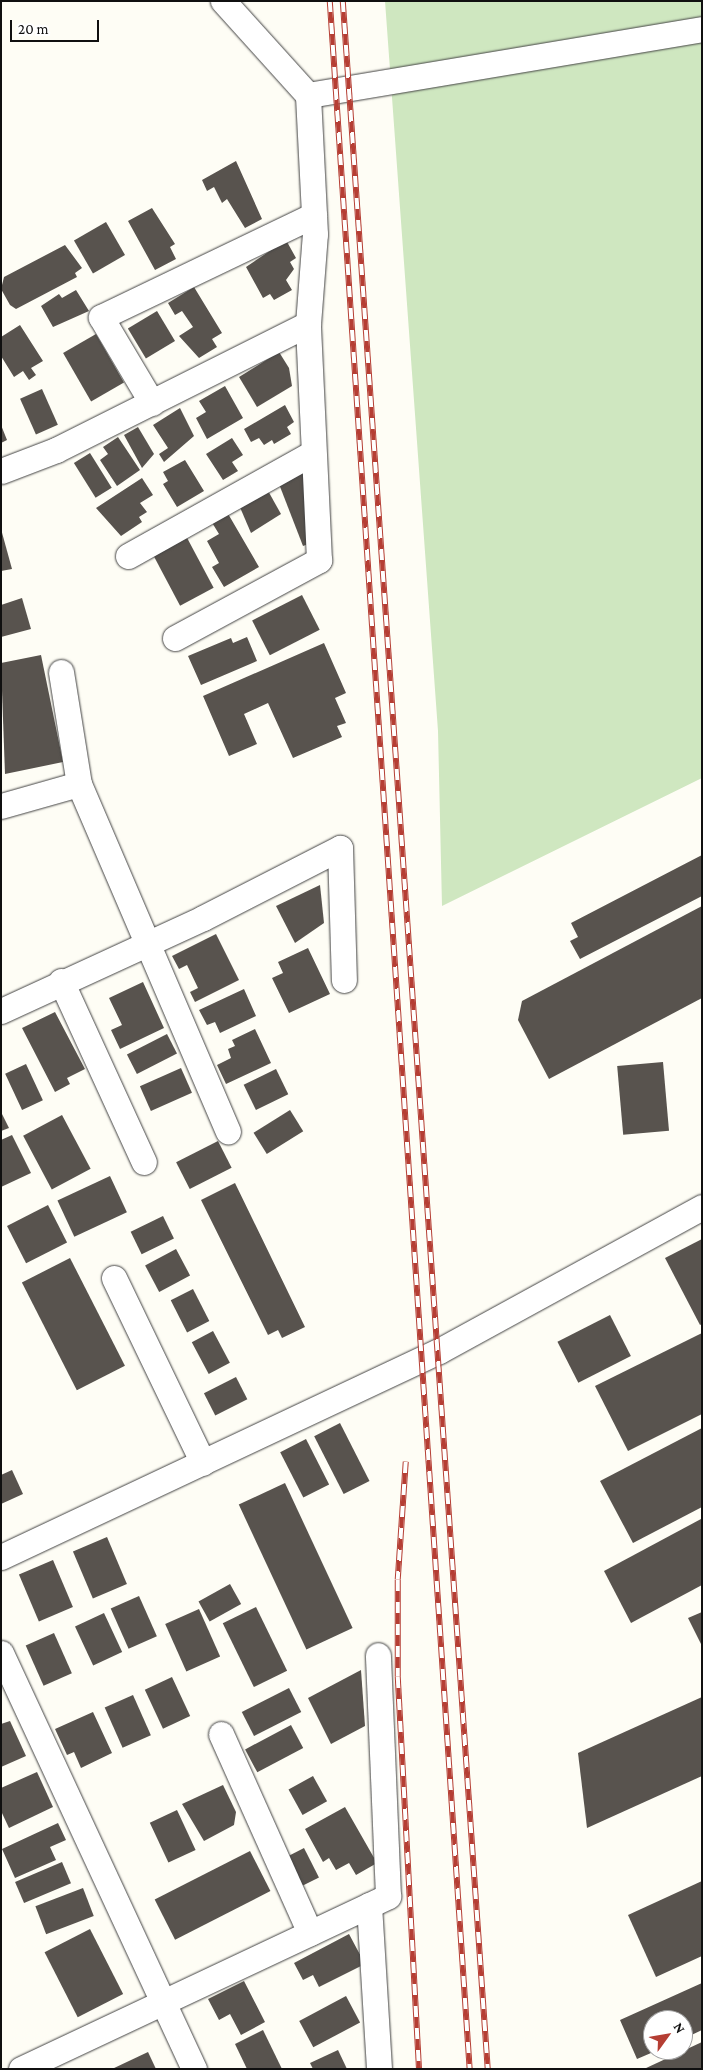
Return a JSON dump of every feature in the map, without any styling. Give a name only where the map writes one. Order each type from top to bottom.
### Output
[{"type":"street","points":[[175,638],[319,560],[312,453],[308,324],[314,215],[308,95],[223,1]]},
{"type":"street","points":[[308,95],[702,29]]},
{"type":"street","points":[[152,403],[101,317],[314,215]]},
{"type":"street","points":[[1,471],[56,450],[308,324]]},
{"type":"street","points":[[128,556],[312,453]]},
{"type":"street","points":[[61,672],[79,784],[145,944],[228,1131]]},
{"type":"street","points":[[1,806],[79,784]]},
{"type":"street","points":[[1,1011],[61,981],[145,944],[340,848],[344,980]]},
{"type":"street","points":[[61,981],[144,1162]]},
{"type":"street","points":[[1,1558],[439,1351],[702,1207]]},
{"type":"street","points":[[114,1278],[203,1463]]},
{"type":"street","points":[[1,1653],[194,2069]]},
{"type":"street","points":[[21,2069],[388,1896],[378,1655]]},
{"type":"street","points":[[221,1734],[310,1933]]},
{"type":"street","points":[[369,1904],[379,2069]]},
{"type":"green space","points":[[385,1],[702,1],[702,778],[442,906],[438,731]]},
{"type":"building","points":[[236,161],[262,219],[245,228],[227,199],[222,203],[214,187],[207,191],[202,180]]},
{"type":"building","points":[[152,208],[175,244],[170,247],[176,259],[155,270],[128,221]]},
{"type":"building","points":[[106,222],[125,255],[93,273],[74,241]]},
{"type":"building","points":[[286,240],[296,258],[290,262],[294,269],[286,280],[292,290],[274,300],[270,294],[263,298],[246,267]]},
{"type":"building","points":[[65,245],[82,268],[75,273],[77,277],[16,309],[10,305],[1,289],[4,277]]},
{"type":"building","points":[[194,287],[222,333],[212,339],[217,347],[199,358],[179,336],[193,327],[182,311],[175,315],[168,303]]},
{"type":"building","points":[[76,290],[89,311],[53,327],[41,306],[59,294],[62,298]]},
{"type":"building","points":[[157,311],[175,341],[146,359],[128,329]]},
{"type":"building","points":[[20,325],[43,361],[31,368],[36,375],[29,380],[23,371],[14,377],[1,356],[1,337]]},
{"type":"building","points":[[96,334],[124,382],[91,401],[63,353]]},
{"type":"building","points":[[279,352],[289,368],[292,386],[257,407],[239,377]]},
{"type":"building","points":[[225,386],[243,418],[207,439],[196,418],[206,412],[199,401]]},
{"type":"building","points":[[42,389],[58,425],[36,434],[20,399]]},
{"type":"building","points":[[285,405],[294,422],[287,427],[291,434],[274,444],[272,440],[264,445],[259,438],[251,442],[244,429]]},
{"type":"building","points":[[180,408],[194,436],[164,462],[159,454],[168,448],[153,425]]},
{"type":"building","points":[[1,425],[7,440],[1,443]]},
{"type":"building","points":[[138,427],[154,454],[142,468],[124,435]]},
{"type":"building","points":[[118,437],[140,470],[117,486],[100,460],[108,454],[103,447]]},
{"type":"building","points":[[232,438],[243,455],[232,462],[238,471],[223,480],[206,454]]},
{"type":"building","points":[[90,453],[112,488],[96,498],[74,463]]},
{"type":"building","points":[[185,460],[204,491],[177,507],[163,484],[168,481],[163,472]]},
{"type":"building","points":[[302,472],[309,484],[314,542],[303,546],[279,484]]},
{"type":"building","points":[[142,478],[153,495],[140,503],[147,512],[139,517],[142,522],[121,536],[96,508]]},
{"type":"building","points":[[267,489],[281,514],[251,533],[239,505]]},
{"type":"building","points":[[227,512],[259,567],[224,587],[212,567],[219,563],[207,541],[219,534],[211,521]]},
{"type":"building","points":[[1,529],[12,569],[1,571]]},
{"type":"building","points":[[185,534],[214,588],[180,606],[151,552]]},
{"type":"building","points":[[302,595],[320,630],[270,655],[252,620]]},
{"type":"building","points":[[22,598],[31,629],[1,637],[1,605]]},
{"type":"building","points":[[247,637],[257,661],[201,685],[188,656],[231,638],[233,643]]},
{"type":"building","points":[[324,643],[346,693],[335,698],[346,723],[337,726],[342,737],[293,758],[268,703],[244,714],[257,744],[229,756],[203,696]]},
{"type":"building","points":[[41,655],[63,762],[5,774],[1,663]]},
{"type":"building","points":[[702,855],[702,896],[580,959],[570,941],[578,937],[571,923]]},
{"type":"building","points":[[320,885],[324,923],[295,943],[276,906]]},
{"type":"building","points":[[702,906],[702,998],[549,1079],[518,1020],[522,1001]]},
{"type":"building","points":[[216,934],[239,980],[195,1002],[190,992],[198,988],[187,965],[179,969],[172,956]]},
{"type":"building","points":[[308,948],[330,994],[289,1013],[272,978],[283,973],[278,962]]},
{"type":"building","points":[[143,982],[164,1028],[120,1049],[111,1030],[122,1025],[109,998]]},
{"type":"building","points":[[244,989],[256,1016],[220,1033],[215,1022],[207,1025],[199,1010]]},
{"type":"building","points":[[55,1012],[85,1069],[67,1078],[70,1084],[55,1092],[22,1028]]},
{"type":"building","points":[[255,1029],[271,1063],[226,1084],[217,1065],[231,1058],[228,1049],[235,1046],[232,1040]]},
{"type":"building","points":[[167,1034],[177,1054],[137,1074],[127,1054]]},
{"type":"building","points":[[663,1062],[669,1131],[623,1135],[617,1066]]},
{"type":"building","points":[[26,1064],[43,1100],[22,1110],[5,1074]]},
{"type":"building","points":[[181,1068],[192,1093],[151,1111],[140,1086]]},
{"type":"building","points":[[276,1069],[288,1094],[256,1110],[244,1085]]},
{"type":"building","points":[[290,1110],[303,1131],[267,1154],[254,1133]]},
{"type":"building","points":[[1,1112],[9,1128],[1,1131]]},
{"type":"building","points":[[62,1115],[91,1169],[52,1190],[23,1136]]},
{"type":"building","points":[[12,1135],[31,1173],[1,1187],[1,1140]]},
{"type":"building","points":[[218,1141],[232,1168],[190,1189],[176,1162]]},
{"type":"building","points":[[110,1176],[127,1212],[74,1237],[57,1201]]},
{"type":"building","points":[[235,1183],[305,1327],[282,1338],[278,1330],[268,1335],[201,1200]]},
{"type":"building","points":[[48,1205],[67,1242],[26,1263],[7,1226]]},
{"type":"building","points":[[163,1216],[174,1238],[142,1254],[131,1232]]},
{"type":"building","points":[[702,1239],[702,1324],[700,1325],[665,1258]]},
{"type":"building","points":[[176,1249],[190,1275],[159,1292],[145,1265]]},
{"type":"building","points":[[70,1258],[125,1366],[77,1390],[22,1283]]},
{"type":"building","points":[[193,1289],[209,1321],[187,1332],[171,1300]]},
{"type":"building","points":[[610,1315],[631,1356],[578,1383],[557,1342]]},
{"type":"building","points":[[213,1331],[230,1363],[209,1374],[192,1342]]},
{"type":"building","points":[[702,1333],[702,1414],[628,1451],[595,1386]]},
{"type":"building","points":[[236,1377],[247,1399],[215,1416],[204,1393]]},
{"type":"building","points":[[340,1423],[370,1481],[344,1494],[314,1436]]},
{"type":"building","points":[[702,1428],[702,1507],[633,1543],[600,1481]]},
{"type":"building","points":[[306,1439],[329,1484],[303,1498],[280,1452]]},
{"type":"building","points":[[12,1470],[23,1494],[1,1504],[1,1475]]},
{"type":"building","points":[[285,1483],[353,1628],[306,1650],[239,1505]]},
{"type":"building","points":[[701,1519],[702,1585],[631,1623],[604,1571]]},
{"type":"building","points":[[107,1537],[127,1584],[93,1598],[73,1551]]},
{"type":"building","points":[[53,1560],[73,1607],[39,1621],[19,1574]]},
{"type":"building","points":[[230,1584],[241,1604],[210,1622],[199,1601]]},
{"type":"building","points":[[139,1596],[157,1636],[129,1649],[111,1609]]},
{"type":"building","points":[[256,1607],[287,1671],[254,1687],[223,1623]]},
{"type":"building","points":[[199,1609],[220,1657],[186,1672],[165,1624]]},
{"type":"building","points":[[702,1612],[702,1646],[688,1618]]},
{"type":"building","points":[[104,1613],[122,1652],[93,1665],[75,1627]]},
{"type":"building","points":[[54,1633],[72,1673],[44,1686],[26,1646]]},
{"type":"building","points":[[361,1670],[365,1726],[331,1744],[308,1698]]},
{"type":"building","points":[[172,1677],[190,1716],[163,1729],[145,1690]]},
{"type":"building","points":[[289,1688],[301,1712],[254,1736],[242,1712]]},
{"type":"building","points":[[133,1695],[151,1735],[123,1748],[105,1708]]},
{"type":"building","points":[[702,1697],[702,1776],[587,1828],[578,1753]]},
{"type":"building","points":[[93,1712],[112,1753],[81,1768],[74,1752],[67,1755],[55,1729]]},
{"type":"building","points":[[10,1721],[26,1756],[1,1767],[1,1724]]},
{"type":"building","points":[[291,1725],[303,1748],[257,1772],[245,1749]]},
{"type":"building","points":[[37,1772],[53,1807],[9,1828],[1,1811],[1,1788]]},
{"type":"building","points":[[313,1776],[327,1801],[303,1815],[289,1790]]},
{"type":"building","points":[[223,1785],[236,1812],[234,1825],[204,1841],[182,1804]]},
{"type":"building","points":[[345,1807],[377,1863],[356,1875],[349,1863],[336,1870],[329,1858],[323,1862],[305,1829]]},
{"type":"building","points":[[177,1810],[196,1850],[168,1863],[150,1823]]},
{"type":"building","points":[[58,1823],[66,1840],[50,1847],[56,1860],[15,1878],[2,1849]]},
{"type":"building","points":[[304,1848],[319,1877],[303,1886],[288,1856]]},
{"type":"building","points":[[250,1851],[270,1891],[175,1940],[155,1900]]},
{"type":"building","points":[[62,1862],[71,1883],[24,1903],[15,1882]]},
{"type":"building","points":[[702,1881],[702,1956],[656,1977],[628,1915]]},
{"type":"building","points":[[83,1888],[94,1916],[46,1934],[35,1906]]},
{"type":"building","points":[[90,1929],[123,1994],[78,2017],[45,1952]]},
{"type":"building","points":[[349,1934],[365,1964],[319,1987],[313,1975],[303,1980],[294,1963]]},
{"type":"building","points":[[244,1981],[265,2022],[241,2035],[230,2014],[219,2020],[208,1999]]},
{"type":"building","points":[[702,1983],[702,2030],[693,2034],[693,2010],[643,2010],[643,2056],[637,2059],[620,2020]]},
{"type":"building","points":[[346,1996],[360,2022],[313,2047],[299,2021]]},
{"type":"building","points":[[263,2030],[282,2069],[247,2069],[235,2044]]},
{"type":"building","points":[[702,2042],[702,2069],[644,2069],[663,2060],[693,2060],[693,2046]]},
{"type":"building","points":[[338,2050],[347,2069],[313,2069],[310,2063]]},
{"type":"building","points":[[148,2052],[156,2069],[112,2069]]},
{"type":"railway","points":[[330,1],[470,2069]]},
{"type":"railway","points":[[343,1],[488,2069]]},
{"type":"railway","points":[[406,1462],[398,1580],[398,1677],[419,2069]]}]
